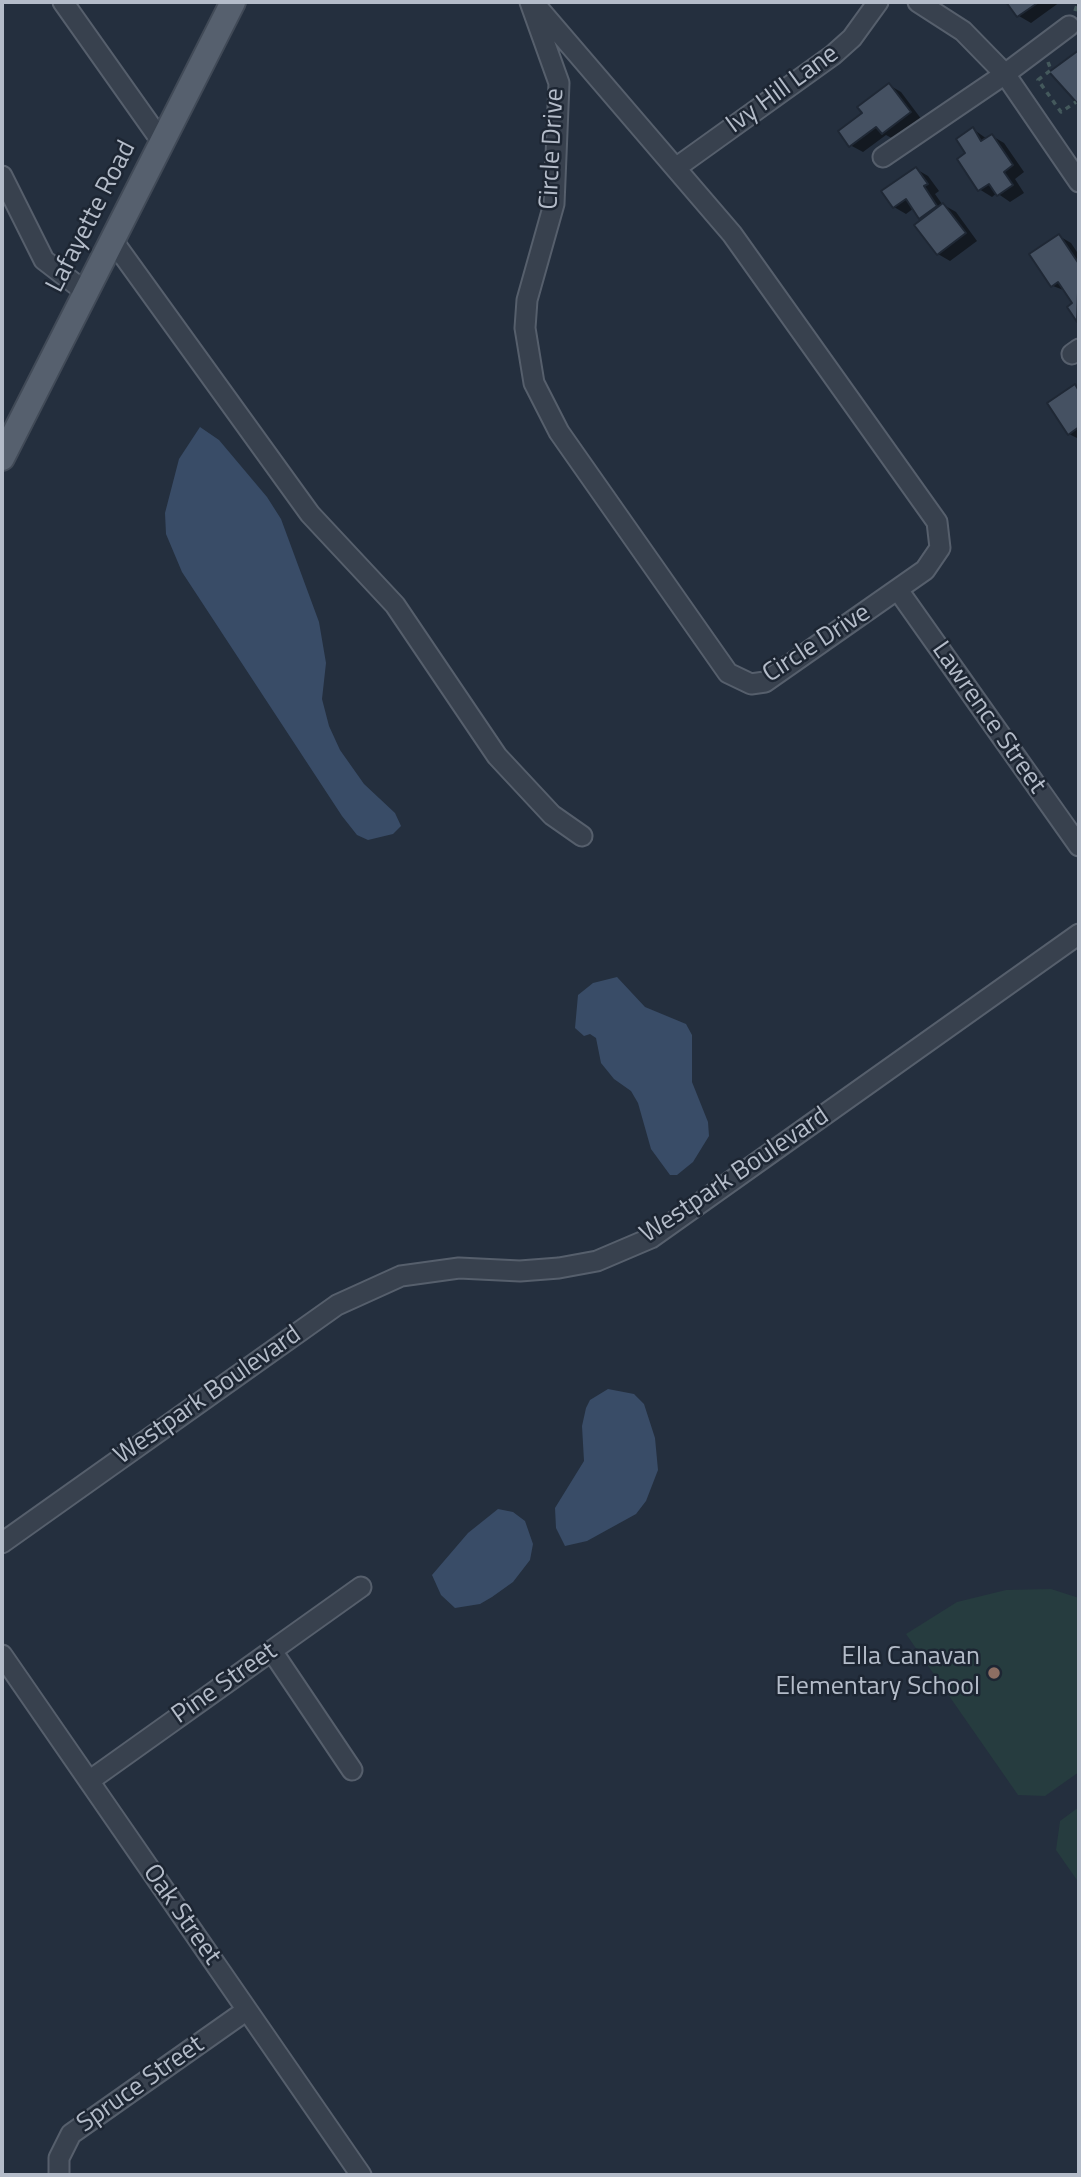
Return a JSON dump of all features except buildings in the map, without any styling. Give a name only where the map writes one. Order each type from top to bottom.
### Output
[{"type":"main road","name":"Lafayette Road","points":[[2,458],[233,2]]},
{"type":"street","points":[[63,2],[162,142]]},
{"type":"street","name":"Circle Drive","points":[[532,2],[732,233],[937,522],[941,536],[935,560],[898,590],[776,677],[751,684],[739,681],[728,673],[552,420],[534,383],[525,328],[527,300],[554,204],[559,83],[532,2]]},
{"type":"street","name":"Ivy Hill Lane","points":[[677,167],[833,55],[852,38],[878,2]]},
{"type":"street","points":[[918,2],[963,31],[1005,74],[1079,182]]},
{"type":"street","points":[[883,156],[1005,74],[1069,26]]},
{"type":"street","points":[[2,176],[44,260],[87,293]]},
{"type":"street","points":[[113,241],[310,514],[394,605],[497,756],[552,815],[582,836]]},
{"type":"street","name":"Lawrence Street","points":[[898,590],[1079,846]]},
{"type":"street","name":"Westpark Boulevard","points":[[2,1542],[337,1305],[401,1276],[459,1268],[559,1268],[597,1261],[651,1238],[1079,934]]},
{"type":"street","name":"Pine Street","points":[[89,1781],[361,1587]]},
{"type":"street","points":[[272,1651],[352,1770]]},
{"type":"street","name":"Oak Street","points":[[2,1655],[361,2175]]},
{"type":"street","name":"Spruce Street","points":[[60,2175],[59,2158],[71,2134],[247,2010]]},
{"type":"path","points":[[1042,47],[1051,70],[1038,80],[1061,112],[1076,102]]},
{"type":"green space","points":[[1051,1589],[1079,1598],[1079,1772],[1045,1796],[1018,1795],[906,1634],[957,1602],[1006,1590]]},
{"type":"green space","points":[[1079,1807],[1079,1883],[1056,1850],[1060,1821]]},
{"type":"water","points":[[200,427],[219,440],[267,497],[281,519],[319,622],[326,663],[322,699],[329,726],[340,750],[364,784],[395,813],[401,826],[393,834],[368,840],[357,835],[182,572],[166,534],[165,513],[179,459]]},
{"type":"water","points":[[617,977],[645,1007],[686,1024],[692,1035],[692,1082],[708,1122],[709,1136],[693,1162],[677,1175],[670,1175],[651,1149],[638,1103],[631,1091],[614,1079],[601,1063],[596,1038],[590,1034],[584,1036],[575,1028],[578,995],[593,983]]},
{"type":"water","points":[[608,1389],[634,1394],[644,1404],[655,1438],[658,1470],[646,1501],[636,1514],[587,1541],[565,1546],[556,1528],[555,1508],[584,1461],[582,1426],[586,1408],[590,1400]]},
{"type":"water","points":[[498,1509],[513,1512],[525,1521],[533,1544],[530,1560],[513,1582],[492,1597],[480,1604],[455,1608],[441,1595],[432,1575],[468,1533]]},
{"type":"place","name":"Ella Canavan Elementary School","points":[[994,1673]]}]
